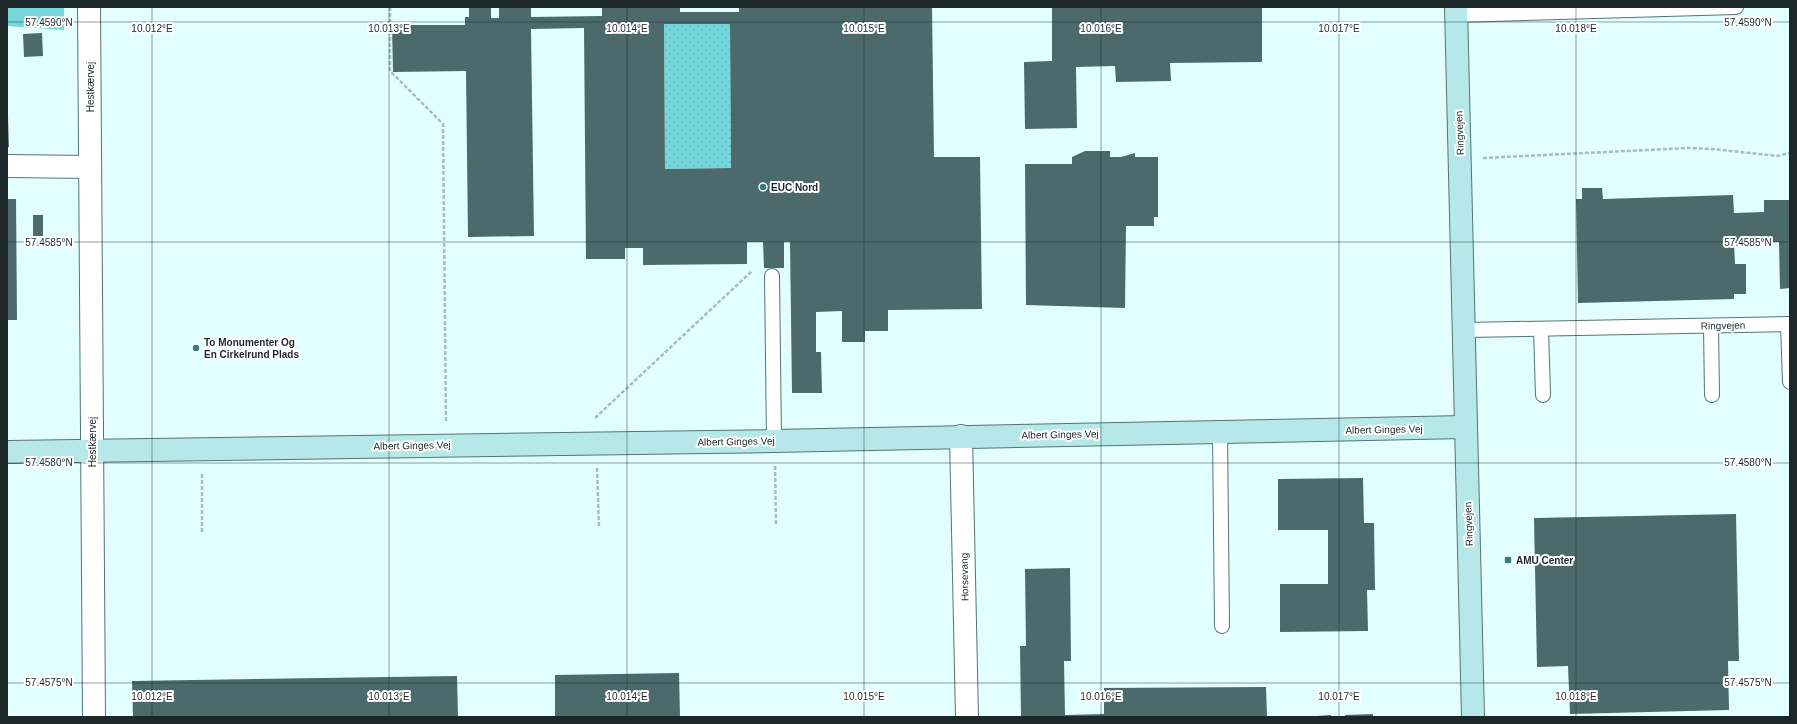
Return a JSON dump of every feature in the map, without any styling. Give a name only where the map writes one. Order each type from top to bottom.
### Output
[{"type":"street","name":"Hestkærvej","points":[[89,7],[94,717]]},
{"type":"street","name":"Ringvejen","points":[[1456,11],[1465,330],[1465,427],[1473,717]]},
{"type":"street","points":[[7,166],[90,167]]},
{"type":"street","name":"Albert Ginges Vej","points":[[7,452],[774,441],[961,436],[1465,427]]},
{"type":"street","name":"Horsevang","points":[[961,436],[967,717]]},
{"type":"lane","points":[[1456,11],[1736,7]]},
{"type":"lane","points":[[772,276],[774,441]]},
{"type":"lane","points":[[1789,324],[1790,382]]},
{"type":"lane","name":"Ringvejen","points":[[1465,330],[1789,324]]},
{"type":"lane","points":[[1710,326],[1712,395]]},
{"type":"lane","points":[[1541,329],[1543,395]]},
{"type":"lane","points":[[1220,432],[1222,626]]},
{"type":"path","points":[[390,7],[390,71],[443,124],[446,445]]},
{"type":"path","points":[[1460,159],[1688,148],[1713,149],[1777,156],[1790,153]]},
{"type":"path","points":[[569,443],[751,271],[772,276]]},
{"type":"path","points":[[774,441],[776,525]]},
{"type":"path","points":[[596,443],[599,528]]},
{"type":"path","points":[[202,449],[202,534]]},
{"type":"shaded area","points":[[7,7],[64,7],[64,30],[7,26]]},
{"type":"shaded area","points":[[664,24],[730,24],[731,168],[665,169]]},
{"type":"building","points":[[469,7],[491,7],[491,18],[499,18],[499,7],[531,7],[531,17],[602,16],[602,7],[680,7],[680,12],[739,12],[739,7],[932,7],[934,157],[980,157],[982,309],[888,310],[888,331],[865,331],[865,342],[842,342],[842,311],[816,312],[816,352],[821,352],[822,393],[792,393],[790,242],[784,242],[784,268],[764,268],[763,242],[747,242],[747,264],[643,265],[643,248],[625,248],[625,259],[586,259],[584,28],[531,29],[534,236],[468,237],[466,71],[393,72],[392,25],[465,25],[465,17],[469,17]],"holes":[[[664,24],[730,24],[731,168],[665,169]]]},
{"type":"building","points":[[1052,7],[1262,7],[1262,62],[1170,63],[1171,81],[1116,82],[1115,66],[1076,67],[1077,128],[1025,129],[1024,62],[1052,61]]},
{"type":"building","points":[[42,33],[43,56],[24,57],[23,34]]},
{"type":"building","points":[[8,117],[9,147],[7,147]]},
{"type":"building","points":[[1085,151],[1110,151],[1110,157],[1121,157],[1135,153],[1135,157],[1158,157],[1158,217],[1154,217],[1154,226],[1126,226],[1125,308],[1026,305],[1025,164],[1072,164],[1072,157]]},
{"type":"building","points":[[1582,188],[1602,188],[1603,199],[1733,195],[1734,213],[1764,212],[1764,200],[1790,200],[1790,288],[1780,289],[1779,242],[1734,243],[1735,264],[1746,264],[1746,294],[1734,294],[1734,299],[1578,303],[1576,199],[1582,199]]},
{"type":"building","points":[[7,199],[16,199],[17,320],[7,320]]},
{"type":"building","points":[[33,215],[43,215],[43,236],[33,236]]},
{"type":"building","points":[[1363,478],[1364,523],[1374,523],[1375,590],[1367,590],[1368,631],[1280,632],[1280,584],[1328,584],[1328,530],[1278,530],[1278,479]]},
{"type":"building","points":[[1736,514],[1739,661],[1728,661],[1729,710],[1570,714],[1568,666],[1537,667],[1534,518]]},
{"type":"building","points":[[1070,568],[1071,661],[1064,661],[1065,715],[1104,714],[1104,688],[1266,687],[1267,717],[1021,717],[1020,646],[1026,646],[1025,569]]},
{"type":"building","points":[[679,673],[680,717],[555,717],[555,675]]},
{"type":"building","points":[[457,676],[458,717],[133,717],[132,681]]},
{"type":"building","points":[[1373,714],[1373,717],[1345,717],[1345,715]]},
{"type":"building","points":[[1331,715],[1331,717],[1317,717],[1317,716]]},
{"type":"place","name":"EUC Nord","points":[[763,187]]},
{"type":"place","name":"To Monumenter Og En Cirkelrund Plads","points":[[196,348]]},
{"type":"place","name":"AMU Center","points":[[1508,560]]}]
